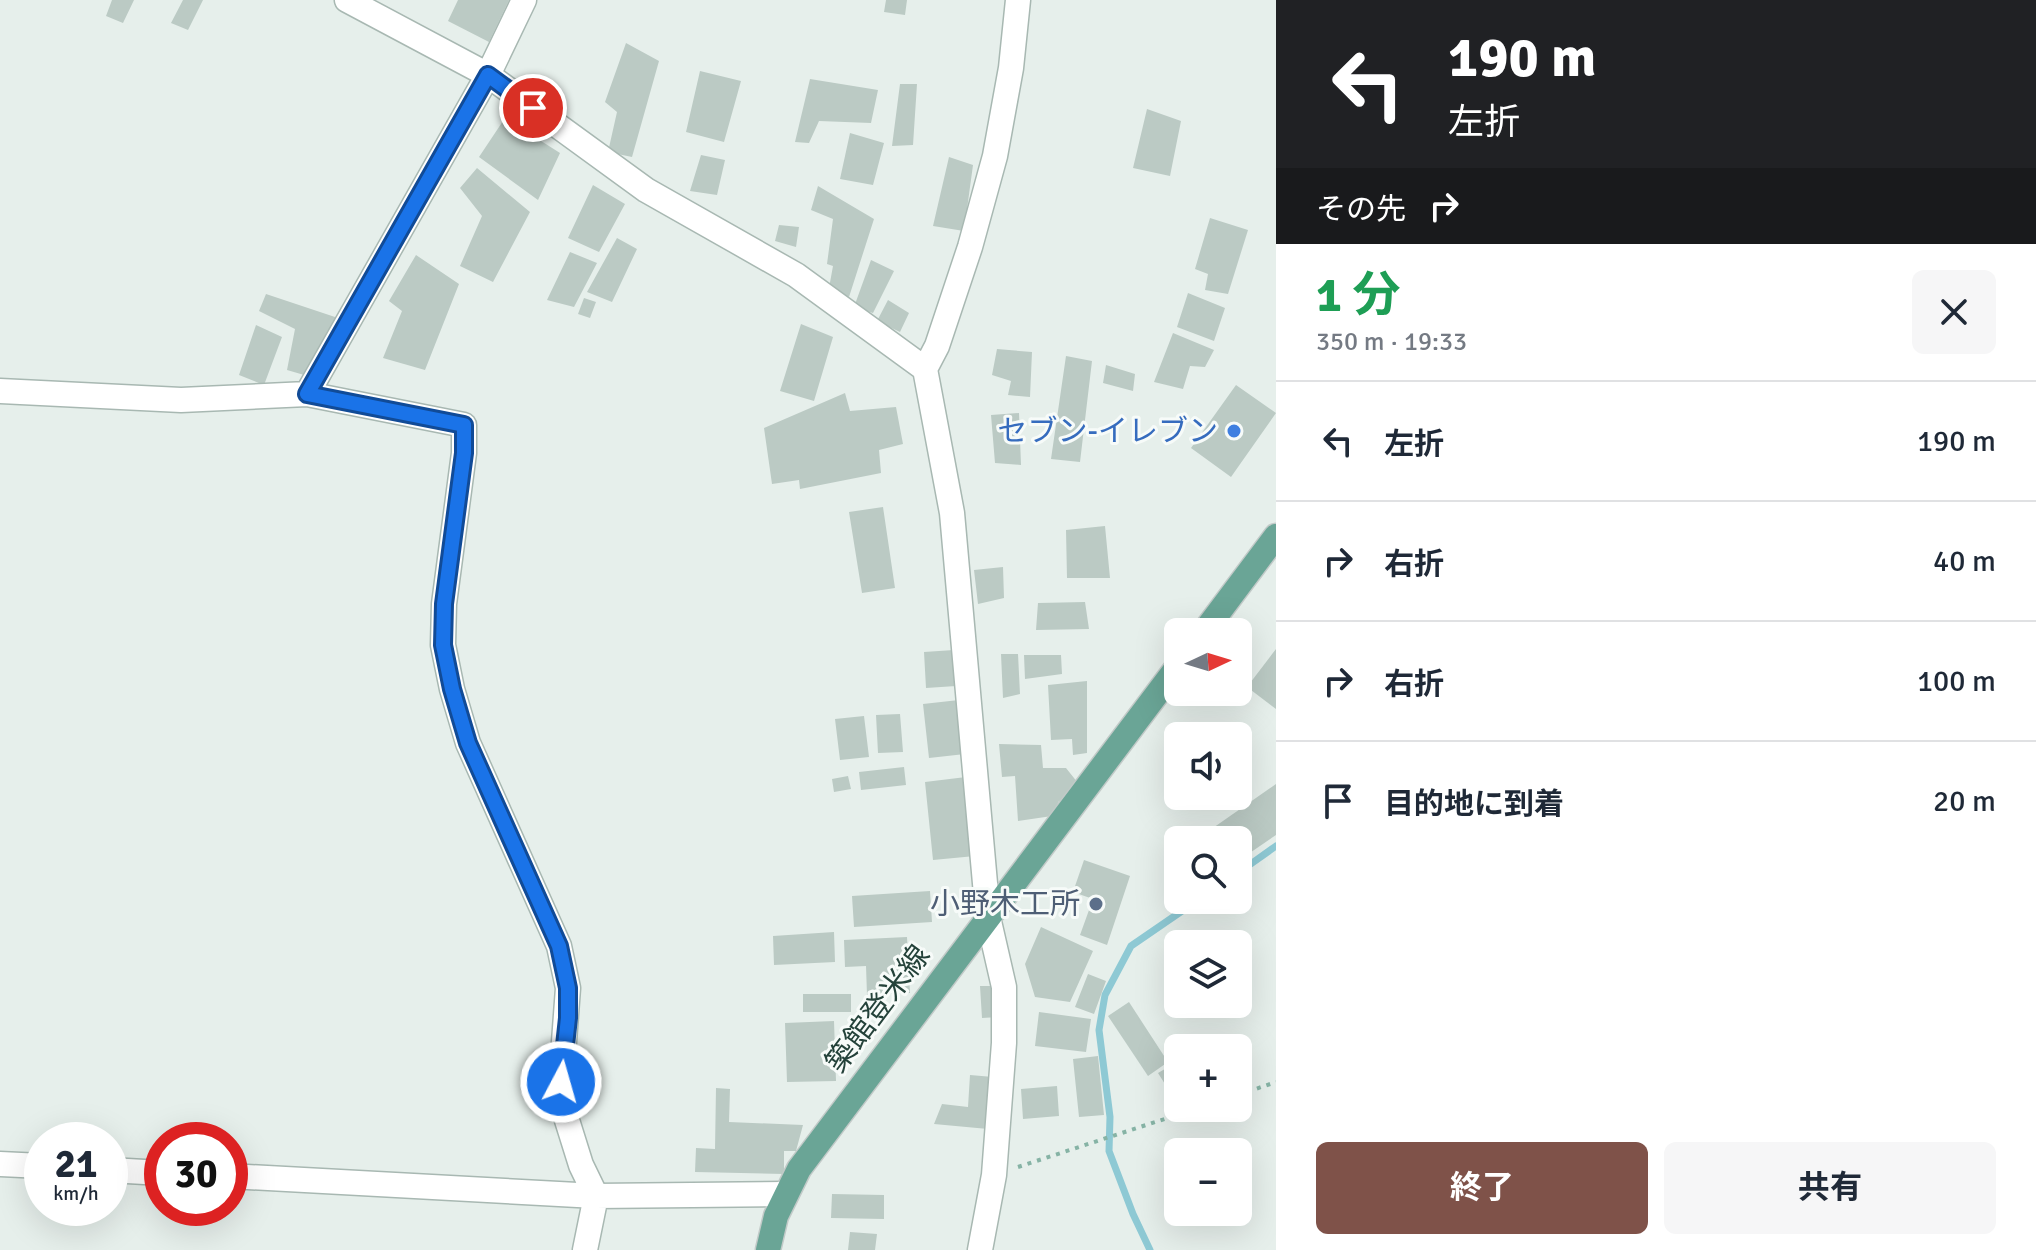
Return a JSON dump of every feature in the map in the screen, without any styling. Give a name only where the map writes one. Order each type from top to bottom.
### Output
[{"type":"main road","points":[[1214,618],[1276,536]]},
{"type":"main road","name":"築館登米線","points":[[768,1250],[785,1194],[825,1133],[1164,684]]},
{"type":"street","points":[[347,0],[488,75],[646,190],[796,275],[925,369]]},
{"type":"street","points":[[307,394],[488,75],[524,0]]},
{"type":"street","points":[[980,1250],[994,1175],[1004,1043],[1004,987],[988,917],[952,513],[925,369],[937,346],[970,247],[995,156],[1011,68],[1018,0]]},
{"type":"street","points":[[0,391],[181,400],[307,394],[464,425],[464,453],[444,604],[443,645],[468,743],[559,946],[568,988],[561,1082],[566,1117],[581,1165],[596,1196],[585,1250]]},
{"type":"street","points":[[0,1164],[24,1165]]},
{"type":"street","points":[[248,1177],[596,1196],[785,1194]]},
{"type":"path","points":[[1252,1090],[1276,1082]]},
{"type":"path","points":[[994,1175],[1164,1119]]},
{"type":"building","points":[[112,0],[134,0],[123,23],[106,16]]},
{"type":"building","points":[[183,0],[203,0],[188,30],[171,23]]},
{"type":"building","points":[[458,0],[509,0],[489,42],[448,21]]},
{"type":"building","points":[[886,0],[907,0],[905,15],[884,12]]},
{"type":"building","points":[[626,43],[659,61],[632,157],[608,152],[617,112],[605,102]]},
{"type":"building","points":[[700,71],[741,81],[724,142],[686,132]]},
{"type":"building","points":[[810,79],[878,90],[871,123],[819,121],[809,143],[795,142]]},
{"type":"building","points":[[900,84],[917,84],[913,145],[892,146]]},
{"type":"building","points":[[1147,109],[1181,121],[1170,176],[1133,168]]},
{"type":"building","points":[[505,118],[560,153],[538,200],[479,157]]},
{"type":"building","points":[[850,133],[884,143],[873,185],[840,179]]},
{"type":"building","points":[[701,155],[725,160],[717,195],[690,191]]},
{"type":"building","points":[[949,157],[973,165],[964,231],[933,226]]},
{"type":"building","points":[[477,168],[530,212],[493,282],[460,266],[482,216],[460,188]]},
{"type":"building","points":[[593,185],[625,204],[599,252],[568,238]]},
{"type":"building","points":[[818,186],[874,219],[849,297],[829,288],[833,266],[827,264],[833,219],[811,210]]},
{"type":"building","points":[[1210,218],[1248,230],[1228,294],[1205,290],[1208,274],[1195,269]]},
{"type":"building","points":[[779,225],[799,227],[796,247],[775,241]]},
{"type":"building","points":[[617,238],[637,249],[612,302],[587,292]]},
{"type":"building","points":[[570,252],[597,263],[574,307],[547,300]]},
{"type":"building","points":[[416,255],[459,284],[425,370],[383,358],[402,311],[389,301]]},
{"type":"building","points":[[871,260],[894,271],[873,313],[854,307]]},
{"type":"building","points":[[1188,293],[1225,308],[1214,341],[1177,327]]},
{"type":"building","points":[[266,294],[341,319],[311,377],[287,370],[295,329],[259,311]]},
{"type":"building","points":[[584,298],[596,302],[590,318],[578,314]]},
{"type":"building","points":[[888,300],[909,313],[900,332],[877,321]]},
{"type":"building","points":[[801,324],[833,337],[814,401],[780,391]]},
{"type":"building","points":[[256,325],[282,337],[264,385],[239,375]]},
{"type":"building","points":[[1173,333],[1214,350],[1205,367],[1190,366],[1183,389],[1154,382]]},
{"type":"building","points":[[997,349],[1032,352],[1030,397],[1008,395],[1011,381],[992,375]]},
{"type":"building","points":[[1066,356],[1092,361],[1080,462],[1051,459]]},
{"type":"building","points":[[1106,365],[1135,374],[1133,391],[1103,383]]},
{"type":"building","name":"セブン-イレブン","points":[[1236,385],[1276,413],[1231,477],[1191,448]]},
{"type":"building","points":[[845,393],[850,411],[896,407],[903,444],[879,450],[881,473],[800,489],[799,480],[772,484],[764,428]]},
{"type":"building","points":[[1019,413],[1021,465],[995,463],[991,415]]},
{"type":"building","points":[[883,507],[895,588],[862,593],[849,512]]},
{"type":"building","points":[[1105,526],[1110,578],[1067,578],[1066,530]]},
{"type":"building","points":[[1003,567],[1004,598],[978,604],[974,570]]},
{"type":"building","points":[[1085,602],[1089,629],[1036,630],[1038,603]]},
{"type":"building","points":[[1276,649],[1276,709],[1252,691],[1252,680]]},
{"type":"building","points":[[954,650],[956,686],[926,688],[924,652]]},
{"type":"building","points":[[1001,654],[1018,654],[1020,694],[1003,698]]},
{"type":"building","points":[[1024,655],[1061,655],[1062,674],[1025,679]]},
{"type":"building","points":[[1087,681],[1087,753],[1073,755],[1072,739],[1051,740],[1048,685]]},
{"type":"building","points":[[959,700],[965,754],[929,758],[923,704]]},
{"type":"building","points":[[900,714],[903,752],[878,753],[876,715]]},
{"type":"building","points":[[864,716],[869,757],[840,760],[835,719]]},
{"type":"building","points":[[999,744],[1041,745],[1043,768],[1066,768],[1078,783],[1069,800],[1059,801],[1052,816],[1018,821],[1015,776],[1002,777]]},
{"type":"building","points":[[904,767],[906,785],[861,790],[859,772]]},
{"type":"building","points":[[848,776],[851,789],[834,792],[832,779]]},
{"type":"building","points":[[966,777],[975,856],[933,860],[925,782]]},
{"type":"building","points":[[1276,784],[1276,835],[1252,851],[1252,826],[1216,826],[1239,810],[1252,810],[1252,801]]},
{"type":"building","points":[[1084,860],[1130,876],[1107,945],[1080,935],[1093,899],[1073,892]]},
{"type":"building","points":[[930,891],[932,922],[854,927],[852,896]]},
{"type":"building","points":[[1041,927],[1093,951],[1070,1002],[1035,997],[1025,964]]},
{"type":"building","points":[[834,932],[835,962],[774,965],[773,936]]},
{"type":"building","points":[[907,937],[910,993],[867,995],[866,966],[845,967],[844,940]]},
{"type":"building","points":[[1088,974],[1106,981],[1094,1014],[1075,1007]]},
{"type":"building","points":[[980,986],[998,986],[999,1017],[982,1018]]},
{"type":"building","points":[[803,994],[851,994],[851,1012],[803,1012]]},
{"type":"building","points":[[1129,1002],[1164,1056],[1164,1065],[1148,1076],[1108,1016]]},
{"type":"building","points":[[1039,1012],[1091,1019],[1086,1052],[1035,1046]]},
{"type":"building","points":[[834,1021],[836,1081],[787,1082],[785,1023]]},
{"type":"building","points":[[1098,1056],[1104,1115],[1079,1117],[1073,1059]]},
{"type":"building","points":[[970,1075],[993,1077],[988,1129],[934,1124],[942,1104],[968,1107]]},
{"type":"building","points":[[1057,1086],[1059,1116],[1023,1119],[1021,1089]]},
{"type":"building","points":[[716,1088],[730,1089],[729,1122],[803,1125],[796,1151],[784,1151],[784,1174],[695,1172],[696,1148],[715,1149]]},
{"type":"building","points":[[832,1194],[884,1195],[884,1219],[831,1218]]},
{"type":"building","points":[[850,1232],[877,1234],[875,1250],[848,1250]]},
{"type":"waterway","points":[[1252,863],[1276,846]]},
{"type":"waterway","points":[[1150,1250],[1109,1151],[1110,1117],[1099,1030],[1105,995],[1131,946],[1178,914]]},
{"type":"place","name":"セブン-イレブン","points":[[1234,431]]},
{"type":"place","name":"小野木工所","points":[[1096,904]]},
{"type":"route","points":[[533,108],[488,75],[307,394],[464,425],[460,497],[444,604],[443,645],[468,743],[559,946],[568,988],[561,1082]]}]
